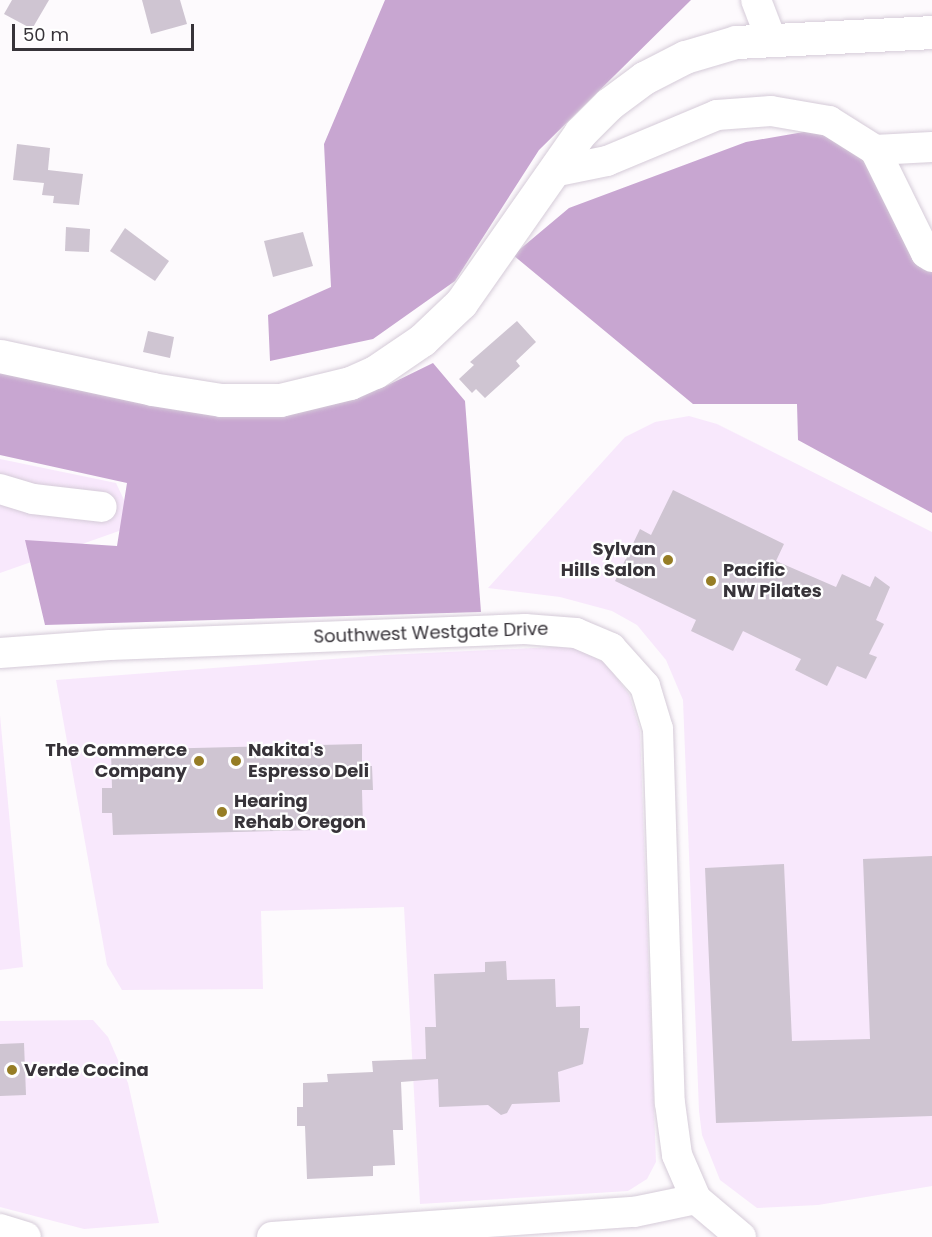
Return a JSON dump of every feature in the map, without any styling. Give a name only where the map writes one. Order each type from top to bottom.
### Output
[{"type":"main road","points":[[0,356],[152,389],[221,400],[280,399],[350,383],[375,372],[415,345],[461,303],[596,115],[644,78],[707,49],[771,39],[932,32]]},
{"type":"street","points":[[756,0],[771,39]]},
{"type":"street","points":[[553,172],[607,161],[717,115],[771,111],[829,121],[875,150],[926,253],[932,256]]},
{"type":"street","points":[[875,150],[932,147]]},
{"type":"street","points":[[0,489],[33,499],[102,507]]},
{"type":"street","name":"Southwest Westgate Drive","points":[[0,653],[110,645],[525,629],[576,633],[611,648],[645,686],[658,729],[672,1131],[677,1155],[696,1199]]},
{"type":"street","points":[[272,1237],[634,1212],[696,1199],[741,1237]]},
{"type":"street","points":[[0,1229],[26,1237]]},
{"type":"shaded area","points":[[385,0],[691,0],[539,150],[455,281],[373,339],[270,361],[268,315],[331,287],[324,144]]},
{"type":"shaded area","points":[[815,130],[864,156],[932,261],[932,513],[798,440],[797,404],[693,404],[513,255],[569,208],[746,142]]},
{"type":"shaded area","points":[[433,363],[465,401],[481,612],[45,625],[25,540],[117,546],[127,483],[0,455],[0,370],[338,401],[386,386]]},
{"type":"shaded area","points":[[689,416],[717,424],[932,532],[932,1186],[818,1205],[757,1208],[720,1180],[702,1135],[699,1111],[683,700],[666,660],[637,625],[612,611],[560,597],[488,588],[625,437],[655,422]]},
{"type":"shaded area","points":[[0,459],[116,483],[136,525],[0,573]]},
{"type":"shaded area","points":[[576,648],[605,663],[629,694],[640,730],[656,1162],[647,1179],[628,1191],[420,1204],[404,907],[261,911],[263,989],[122,990],[107,965],[56,680],[385,655]]},
{"type":"shaded area","points":[[0,715],[23,967],[0,970]]},
{"type":"shaded area","points":[[93,1020],[108,1037],[128,1083],[159,1223],[84,1229],[0,1207],[0,1021]]},
{"type":"building","points":[[12,0],[49,0],[32,29],[4,14]]},
{"type":"building","points":[[142,0],[180,0],[187,24],[151,34]]},
{"type":"building","points":[[17,144],[50,148],[48,170],[83,174],[79,205],[53,203],[54,196],[42,195],[44,183],[13,180]]},
{"type":"building","points":[[66,227],[90,229],[89,252],[65,251]]},
{"type":"building","points":[[125,228],[169,261],[155,281],[110,251]]},
{"type":"building","points":[[303,232],[313,266],[273,277],[264,241]]},
{"type":"building","points":[[517,321],[536,342],[516,361],[520,366],[485,398],[476,389],[472,393],[459,379],[474,365],[470,362]]},
{"type":"building","points":[[148,331],[174,337],[170,358],[143,352]]},
{"type":"building","points":[[673,490],[784,544],[776,561],[836,587],[842,574],[870,587],[875,576],[890,587],[876,620],[884,624],[869,654],[877,657],[866,679],[837,666],[827,686],[795,670],[801,659],[743,631],[733,651],[691,631],[696,620],[615,581],[640,529],[651,535]]},
{"type":"building","points":[[362,744],[362,766],[372,766],[373,790],[362,790],[363,829],[113,835],[112,813],[102,813],[102,788],[112,788],[111,750]]},
{"type":"building","points":[[932,856],[932,1116],[716,1123],[705,868],[784,864],[792,1041],[870,1039],[863,859]]},
{"type":"building","points":[[506,961],[507,980],[555,979],[556,1007],[580,1006],[580,1028],[589,1028],[583,1064],[558,1072],[560,1102],[512,1104],[507,1113],[501,1115],[488,1105],[439,1107],[438,1079],[401,1082],[403,1130],[393,1130],[395,1165],[373,1166],[373,1176],[307,1179],[305,1126],[297,1126],[297,1107],[303,1107],[303,1083],[328,1082],[327,1074],[373,1072],[372,1061],[426,1059],[425,1027],[436,1027],[434,974],[485,972],[485,962]]},
{"type":"building","name":"Verde Cocina","points":[[24,1043],[26,1095],[0,1096],[0,1044]]},
{"type":"place","name":"Sylvan Hills Salon","points":[[668,560]]},
{"type":"place","name":"Pacific NW Pilates","points":[[711,581]]},
{"type":"place","name":"The Commerce Company","points":[[199,761]]},
{"type":"place","name":"Nakita's Espresso Deli","points":[[236,761]]},
{"type":"place","name":"Hearing Rehab Oregon","points":[[222,812]]},
{"type":"place","name":"Verde Cocina","points":[[12,1070]]}]
